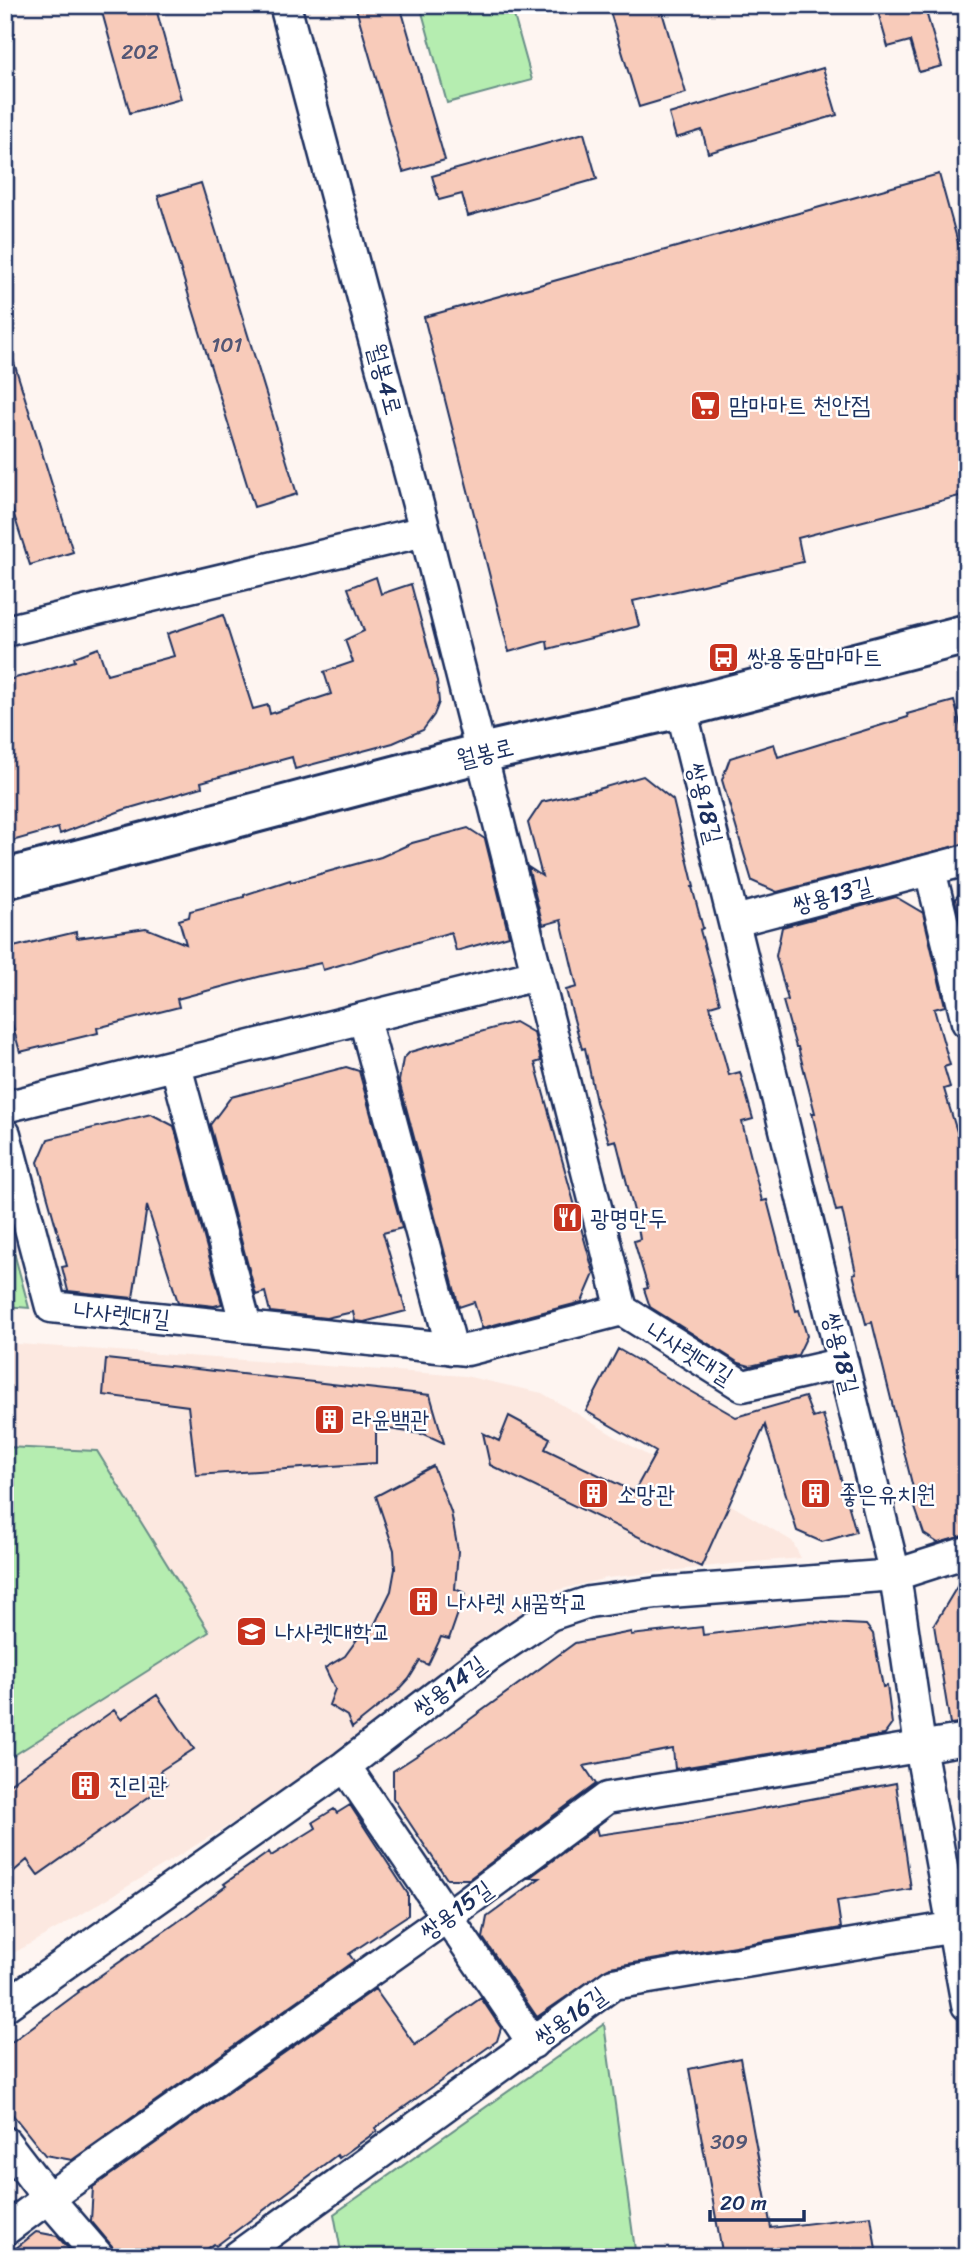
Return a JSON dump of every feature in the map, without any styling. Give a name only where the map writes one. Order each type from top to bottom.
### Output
[{"type":"street","name":"월봉4로","points":[[285,5],[425,531],[481,753]]},
{"type":"street","points":[[5,631],[425,531]]},
{"type":"street","name":"월봉로","points":[[5,879],[481,753],[681,708],[967,634]]},
{"type":"street","name":"쌍용18길","points":[[681,708],[895,1575],[920,1746],[960,1926],[967,2005]]},
{"type":"street","name":"나사렛대길","points":[[481,753],[622,1310],[743,1386],[843,1363]]},
{"type":"street","name":"쌍용13길","points":[[734,921],[967,860]]},
{"type":"street","points":[[930,870],[967,1022]]},
{"type":"street","points":[[5,1107],[537,975]]},
{"type":"street","points":[[364,1019],[452,1349]]},
{"type":"street","points":[[176,1066],[246,1326]]},
{"type":"street","name":"나사렛대길","points":[[5,1134],[51,1307],[467,1350],[622,1310]]},
{"type":"street","name":"쌍용14길","points":[[5,2006],[345,1766],[487,1657],[550,1615],[589,1602],[657,1593],[895,1575],[967,1552]]},
{"type":"street","name":"쌍용15길","points":[[5,2230],[448,1916],[607,1798],[967,1739]]},
{"type":"street","points":[[345,1766],[533,2043]]},
{"type":"street","name":"쌍용16길","points":[[237,2257],[613,1984],[960,1926]]},
{"type":"street","points":[[5,2143],[99,2257]]},
{"type":"shaded area","name":"나사렛대학교","points":[[5,1343],[465,1376],[542,1393],[792,1541],[801,1558],[607,1578],[550,1592],[448,1672],[282,1793],[5,1958]]},
{"type":"green space","points":[[420,5],[511,5],[532,80],[447,103]]},
{"type":"green space","points":[[5,1219],[29,1308],[5,1306]]},
{"type":"green space","points":[[5,1447],[97,1451],[209,1632],[5,1761]]},
{"type":"green space","points":[[604,2024],[636,2257],[342,2257],[334,2214]]},
{"type":"building","points":[[100,5],[155,5],[181,99],[130,113]]},
{"type":"building","points":[[355,5],[400,5],[445,160],[403,172]]},
{"type":"building","points":[[608,5],[660,5],[686,93],[639,107]]},
{"type":"building","points":[[876,5],[924,5],[942,66],[919,72],[910,41],[888,47]]},
{"type":"building","points":[[823,68],[837,115],[708,153],[702,130],[676,138],[669,114]]},
{"type":"building","points":[[584,133],[597,179],[468,216],[462,194],[439,200],[432,176]]},
{"type":"building","name":"맘마마트 천안점","points":[[939,174],[967,275],[967,494],[798,538],[803,562],[633,601],[639,626],[548,649],[547,641],[509,652],[424,317]]},
{"type":"building","points":[[201,183],[297,494],[254,507],[158,196]]},
{"type":"building","points":[[11,353],[73,552],[30,565],[5,487],[5,354]]},
{"type":"building","points":[[376,577],[381,594],[411,584],[437,681],[439,702],[434,715],[423,730],[393,743],[295,769],[292,757],[201,782],[202,787],[123,810],[60,834],[58,828],[5,843],[5,681],[75,661],[74,657],[98,648],[107,674],[174,656],[167,634],[223,615],[253,709],[268,705],[270,714],[331,694],[324,672],[353,662],[345,640],[364,631],[348,588]]},
{"type":"building","points":[[954,701],[967,748],[967,843],[777,892],[752,881],[722,780],[730,758],[774,744],[778,757]]},
{"type":"building","points":[[643,776],[673,800],[703,928],[700,930],[720,1003],[710,1006],[729,1075],[740,1072],[753,1119],[742,1122],[762,1201],[767,1200],[796,1311],[799,1310],[807,1336],[798,1355],[750,1366],[739,1363],[650,1307],[644,1289],[648,1288],[634,1241],[640,1239],[638,1227],[616,1140],[609,1142],[596,1102],[585,1048],[582,1049],[566,990],[577,987],[561,920],[543,925],[528,867],[542,876],[528,823],[542,802]]},
{"type":"building","points":[[468,828],[485,839],[509,936],[456,951],[451,932],[323,970],[321,963],[262,976],[177,999],[179,1007],[97,1028],[98,1033],[20,1052],[5,998],[5,949],[76,932],[77,938],[146,928],[186,944],[179,920],[189,917],[190,911],[244,897],[290,880],[291,882],[381,857],[412,843]]},
{"type":"building","points":[[967,885],[967,947],[955,899]]},
{"type":"building","points":[[896,897],[923,913],[945,1006],[934,1009],[950,1065],[944,1067],[950,1087],[944,1089],[958,1135],[967,1133],[967,1471],[959,1472],[967,1497],[967,1535],[938,1543],[924,1534],[913,1502],[916,1500],[872,1322],[866,1324],[853,1274],[856,1273],[842,1210],[836,1211],[812,1113],[815,1113],[783,1001],[788,1000],[776,956],[782,927]]},
{"type":"building","points":[[515,1022],[534,1033],[541,1061],[535,1063],[594,1274],[582,1302],[482,1328],[474,1302],[459,1307],[399,1081],[403,1059],[410,1052]]},
{"type":"building","points":[[346,1067],[359,1071],[402,1228],[383,1233],[406,1311],[364,1322],[355,1321],[353,1312],[326,1318],[270,1312],[265,1292],[256,1295],[210,1125],[231,1097]]},
{"type":"building","points":[[151,1114],[174,1126],[222,1304],[214,1306],[178,1302],[147,1206],[133,1298],[68,1291],[62,1267],[67,1266],[38,1162],[48,1139]]},
{"type":"building","points":[[618,1349],[736,1417],[805,1397],[813,1418],[823,1415],[856,1532],[822,1542],[797,1531],[765,1425],[701,1567],[490,1465],[483,1433],[499,1441],[509,1416],[550,1438],[545,1449],[634,1492],[656,1452],[586,1411]]},
{"type":"building","name":"라윤백관","points":[[106,1359],[430,1395],[444,1443],[420,1432],[421,1434],[376,1427],[376,1463],[196,1475],[188,1406],[103,1395]]},
{"type":"building","name":"나사렛 새꿈학교","points":[[433,1466],[451,1512],[458,1551],[455,1589],[465,1593],[449,1639],[441,1637],[428,1665],[420,1661],[398,1691],[352,1728],[347,1716],[329,1705],[335,1689],[325,1668],[345,1656],[361,1634],[371,1632],[391,1591],[395,1569],[394,1550],[376,1496]]},
{"type":"building","points":[[967,1570],[967,1722],[950,1724],[934,1625]]},
{"type":"building","points":[[808,1622],[866,1625],[873,1634],[883,1687],[887,1686],[892,1724],[884,1735],[675,1769],[673,1749],[584,1766],[596,1784],[469,1879],[447,1879],[393,1798],[393,1771],[447,1736],[575,1643],[631,1632],[631,1635],[702,1627],[703,1635]]},
{"type":"building","name":"진리관","points":[[157,1695],[194,1749],[160,1771],[167,1784],[38,1875],[27,1860],[5,1879],[5,1787],[114,1710],[121,1719]]},
{"type":"building","points":[[896,1783],[911,1889],[837,1901],[841,1928],[610,1967],[537,2017],[483,1938],[487,1917],[540,1878],[529,1878],[596,1828],[598,1835],[688,1822]]},
{"type":"building","points":[[350,1805],[408,1894],[408,1915],[349,1954],[354,1961],[72,2160],[45,2155],[5,2105],[5,2047],[269,1852],[271,1856],[316,1828],[313,1822],[334,1809],[337,1813]]},
{"type":"building","points":[[375,1989],[415,2045],[481,1998],[501,2028],[497,2041],[375,2128],[377,2131],[339,2158],[337,2155],[216,2246],[214,2244],[196,2257],[116,2257],[112,2246],[91,2221],[93,2187]]},
{"type":"building","points":[[740,2058],[771,2228],[871,2216],[877,2257],[774,2257],[772,2251],[723,2257],[689,2069]]},
{"type":"building","points":[[36,2232],[57,2236],[76,2257],[5,2257]]},
{"type":"place","name":"맘마마트 천안점","points":[[706,405]]},
{"type":"place","name":"쌍용동맘마마트","points":[[724,657]]},
{"type":"place","name":"광명만두","points":[[567,1218]]},
{"type":"place","name":"라윤백관","points":[[329,1419]]},
{"type":"place","name":"소망관","points":[[594,1494]]},
{"type":"place","name":"좋은유치원","points":[[816,1494]]},
{"type":"place","name":"나사렛 새꿈학교","points":[[424,1602]]},
{"type":"place","name":"나사렛대학교","points":[[252,1632]]},
{"type":"place","name":"진리관","points":[[86,1785]]}]
